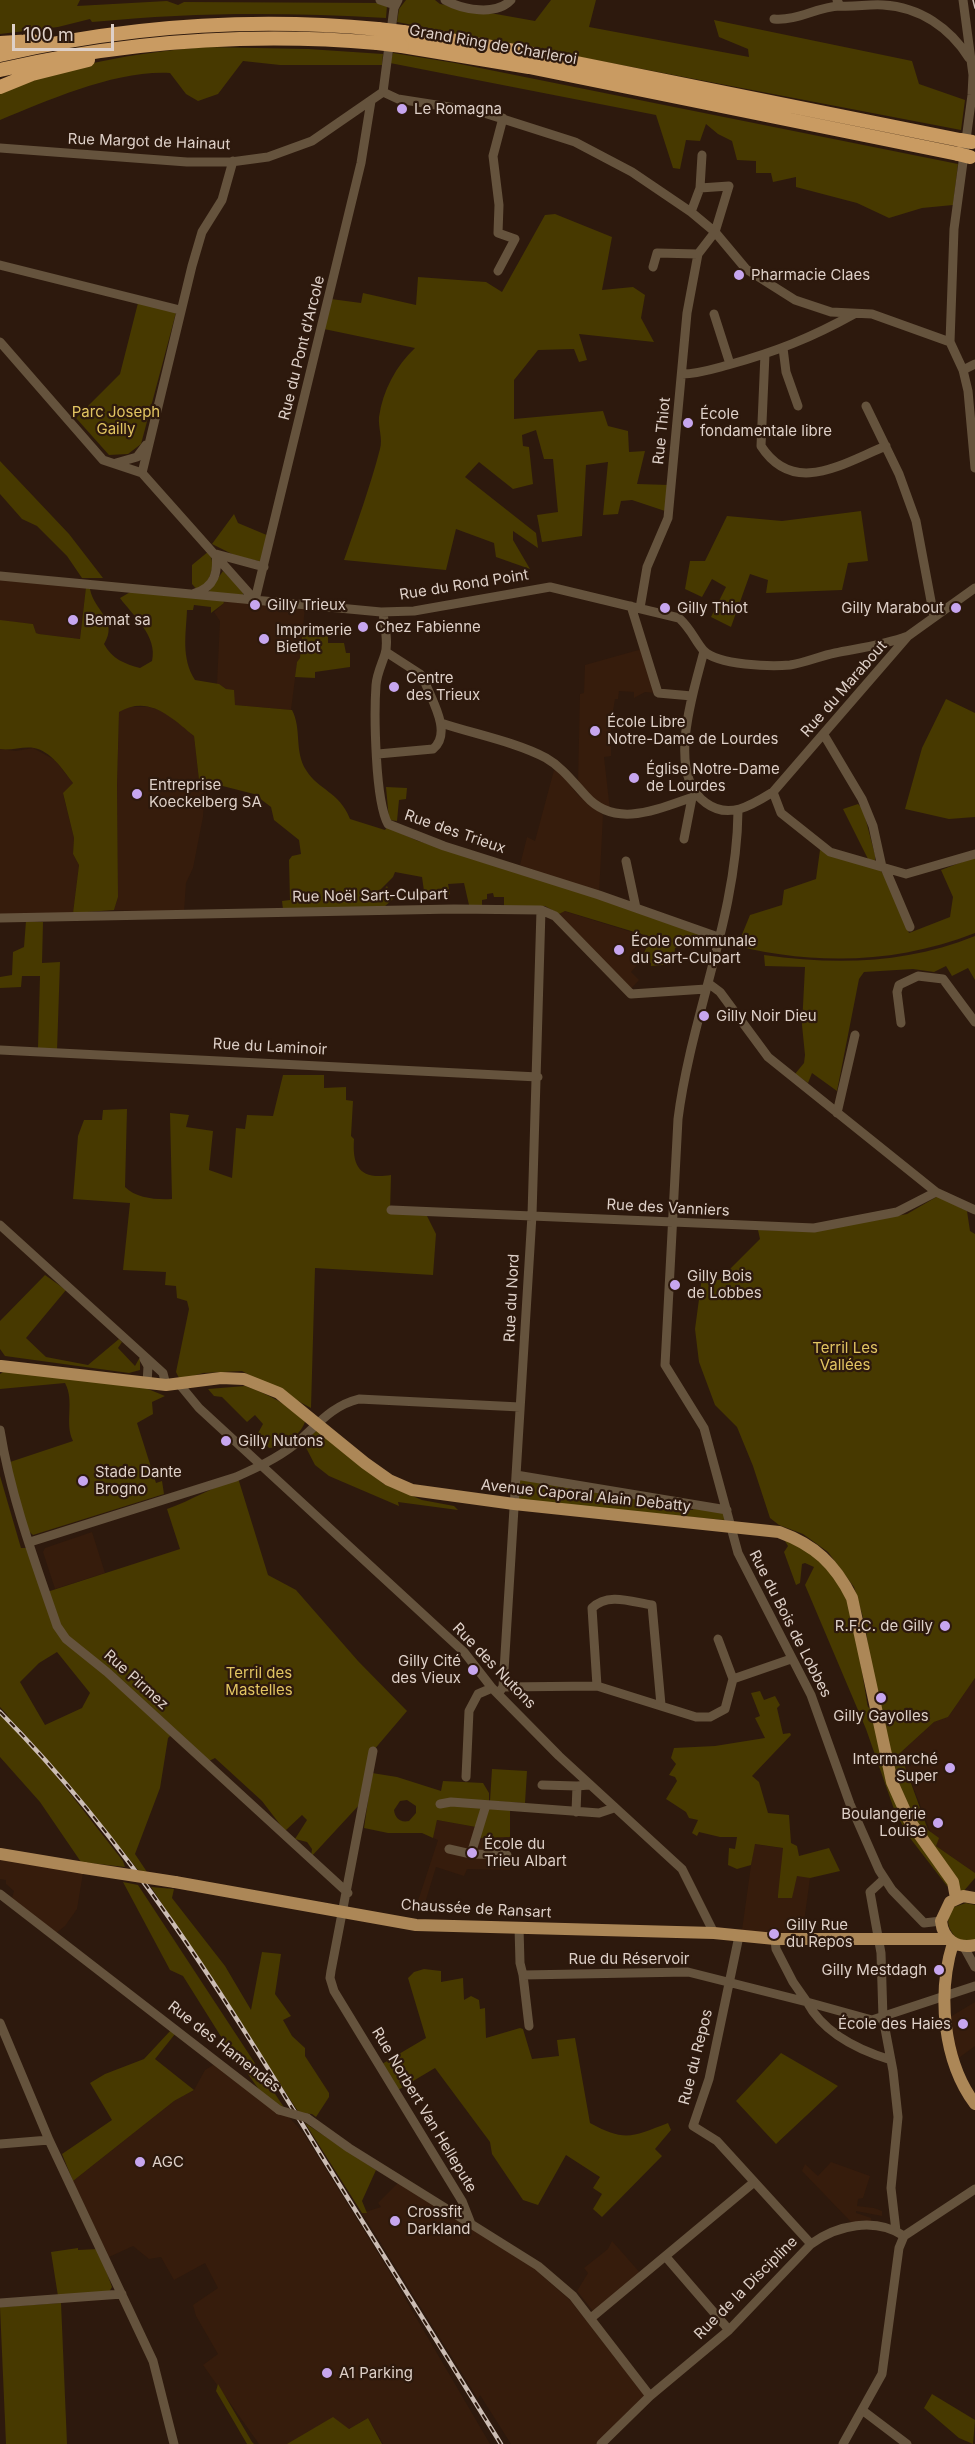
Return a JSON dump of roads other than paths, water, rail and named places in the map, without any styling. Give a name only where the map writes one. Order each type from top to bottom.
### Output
[{"type":"highway","name":"Grand Ring de Charleroi","points":[[0,56],[116,33],[208,24],[302,23],[377,36],[402,46],[530,67],[968,156]]},
{"type":"highway","name":"Grand Ring de Charleroi","points":[[0,70],[70,54],[139,44],[252,36],[377,36],[403,32],[532,54],[969,142]]},
{"type":"highway","points":[[0,44],[42,40],[62,42]]},
{"type":"highway","points":[[0,87],[32,74],[139,44]]},
{"type":"main road","name":"Avenue Caporal Alain Debatty","points":[[0,1364],[166,1386],[221,1378],[244,1379],[279,1393],[389,1480],[412,1490],[514,1504],[779,1532],[803,1541],[827,1558],[841,1575],[852,1598],[891,1782],[909,1820],[953,1882],[956,1898]]},
{"type":"main road","name":"Chaussée de Ransart","points":[[0,1854],[175,1882],[416,1925],[714,1933],[775,1940],[957,1939]]},
{"type":"main road","points":[[974,1894],[956,1898],[945,1908],[957,1939],[949,1956],[946,1996],[952,2058],[975,2104]]},
{"type":"street","points":[[380,0],[397,2],[383,92],[398,99],[503,118],[575,142],[603,155],[691,212],[715,232],[746,269],[795,300],[831,312],[872,315],[950,342]]},
{"type":"street","points":[[445,0],[488,10],[504,7],[511,0]]},
{"type":"street","points":[[963,0],[972,95],[954,229],[950,342],[964,374],[975,468]]},
{"type":"street","points":[[774,19],[791,20],[838,3],[897,6],[940,26],[954,38],[970,60]]},
{"type":"street","name":"Rue Margot de Hainaut","points":[[0,148],[137,159],[233,161],[286,152],[312,141],[383,92]]},
{"type":"street","name":"Rue du Pont d'Arcole","points":[[255,600],[359,173],[371,101]]},
{"type":"street","points":[[498,271],[515,239],[498,233],[499,206],[493,156],[503,118]]},
{"type":"street","points":[[691,212],[700,188],[702,155]]},
{"type":"street","points":[[142,473],[180,310],[202,232],[220,206],[233,161]]},
{"type":"street","points":[[700,188],[729,186],[715,232]]},
{"type":"street","name":"Rue Thiot","points":[[635,607],[647,567],[668,518],[687,313],[698,254],[715,232]]},
{"type":"street","points":[[653,267],[657,254],[698,254]]},
{"type":"street","points":[[0,265],[180,310]]},
{"type":"street","points":[[714,314],[730,364]]},
{"type":"street","points":[[682,374],[692,374],[730,364],[801,342],[855,314]]},
{"type":"street","points":[[0,342],[103,460],[142,473],[255,600]]},
{"type":"street","points":[[783,348],[786,372],[798,406]]},
{"type":"street","points":[[765,354],[761,446],[781,466],[795,474],[816,473],[886,446]]},
{"type":"street","points":[[964,374],[975,364]]},
{"type":"street","points":[[964,374],[975,374]]},
{"type":"street","points":[[866,406],[886,446],[916,521],[934,617]]},
{"type":"street","points":[[110,462],[121,463],[137,457],[148,440]]},
{"type":"street","points":[[216,554],[264,567]]},
{"type":"street","points":[[189,594],[199,592],[212,583],[217,570],[216,554]]},
{"type":"street","name":"Rue du Rond Point","points":[[0,576],[383,612],[414,611],[550,587],[679,618],[691,629],[704,651]]},
{"type":"street","name":"Rue du Marabout","points":[[738,811],[773,792],[908,636],[975,588]]},
{"type":"street","points":[[635,607],[658,693],[692,696]]},
{"type":"street","name":"Rue des Trieux","points":[[383,612],[386,651],[376,686],[383,816],[388,824],[444,846],[718,937]]},
{"type":"street","points":[[684,839],[694,797],[687,774],[685,740],[692,696],[704,651],[719,659],[767,666],[792,664],[833,653],[886,644],[908,636]]},
{"type":"street","points":[[378,754],[433,749],[438,744],[441,723],[420,674],[386,651]]},
{"type":"street","points":[[441,723],[543,757],[560,768],[591,802],[606,812],[633,814],[694,797],[712,807],[738,811]]},
{"type":"street","points":[[824,735],[862,799],[873,826],[883,867],[910,927]]},
{"type":"street","points":[[773,792],[781,813],[830,852],[906,874],[975,854]]},
{"type":"street","name":"Rue du Bois de Lobbes","points":[[738,811],[732,874],[683,1079],[678,1119],[665,1365],[704,1428],[738,1554],[811,1695],[850,1804],[884,1879],[924,1923],[957,1939]]},
{"type":"street","points":[[626,861],[636,908]]},
{"type":"street","name":"Rue Noël Sart-Culpart","points":[[0,918],[454,909],[541,910]]},
{"type":"street","points":[[541,910],[555,916],[631,994],[707,986],[720,992],[768,1057],[936,1192],[975,1210]]},
{"type":"street","name":"Rue du Nord","points":[[498,1689],[514,1504],[532,1215],[538,1077],[541,910]]},
{"type":"street","points":[[901,1023],[897,992],[899,985],[918,976],[943,979],[975,1022]]},
{"type":"street","points":[[837,1113],[855,1035]]},
{"type":"street","name":"Rue du Laminoir","points":[[0,1050],[538,1077]]},
{"type":"street","name":"Rue des Vanniers","points":[[391,1210],[814,1228],[897,1212],[936,1192]]},
{"type":"street","points":[[0,1225],[163,1373],[166,1386]]},
{"type":"street","points":[[143,1357],[148,1366],[147,1384]]},
{"type":"street","name":"Rue des Nutons","points":[[180,1385],[199,1408],[464,1653],[589,1785],[682,1869],[714,1933]]},
{"type":"street","points":[[30,1542],[236,1477],[262,1466],[294,1445],[324,1416],[344,1403],[359,1399],[520,1407]]},
{"type":"street","name":"Rue Pirmez","points":[[0,1430],[7,1474],[57,1626],[66,1639],[107,1672],[348,1893]]},
{"type":"street","points":[[516,1475],[727,1510]]},
{"type":"street","points":[[597,1686],[592,1608],[599,1601],[607,1598],[652,1605],[661,1705]]},
{"type":"street","points":[[465,1777],[469,1711],[478,1694],[498,1689],[597,1686],[680,1713],[710,1717],[725,1709],[733,1679],[718,1639]]},
{"type":"street","points":[[733,1679],[791,1659]]},
{"type":"street","name":"Rue Norbert Van Hellepute","points":[[373,1751],[348,1893],[330,1978],[334,1991],[462,2201],[471,2224]]},
{"type":"street","points":[[542,1785],[589,1785]]},
{"type":"street","points":[[576,1812],[577,1786]]},
{"type":"street","points":[[440,1804],[451,1802],[599,1814],[614,1808]]},
{"type":"street","points":[[471,1854],[486,1805]]},
{"type":"street","points":[[449,1849],[471,1854],[507,1856]]},
{"type":"street","points":[[843,2444],[882,2374],[899,2248],[900,2234],[891,2188],[898,2117],[883,2018],[879,1940],[870,1892],[884,1879]]},
{"type":"street","name":"Rue des Hamendes","points":[[0,1894],[279,2110],[307,2118],[359,2154],[471,2224]]},
{"type":"street","points":[[519,1927],[520,1964],[529,2026]]},
{"type":"street","name":"Rue du Repos","points":[[739,1936],[709,2079],[693,2126],[717,2140],[753,2183],[811,2244]]},
{"type":"street","points":[[957,1939],[973,1964]]},
{"type":"street","points":[[775,1940],[788,1971],[819,2021],[854,2046],[891,2060]]},
{"type":"street","name":"Rue du Réservoir","points":[[523,1975],[688,1972],[872,2020],[883,2018]]},
{"type":"street","points":[[883,2018],[975,1986]]},
{"type":"street","points":[[0,2024],[49,2140],[153,2361],[174,2444]]},
{"type":"street","points":[[0,2144],[49,2140]]},
{"type":"street","points":[[591,2318],[753,2183]]},
{"type":"street","points":[[900,2234],[975,2189]]},
{"type":"street","points":[[471,2224],[538,2266],[573,2296],[650,2396]]},
{"type":"street","name":"Rue de la Discipline","points":[[601,2444],[650,2396],[729,2330],[811,2244],[824,2234],[856,2224],[900,2234]]},
{"type":"street","points":[[666,2257],[729,2330]]},
{"type":"street","points":[[0,2303],[122,2294]]},
{"type":"street","points":[[862,2410],[907,2444]]},
{"type":"tram line","points":[[973,0],[975,8]]},
{"type":"railway","points":[[0,1712],[92,1815],[174,1924],[249,2038],[501,2444]]},
{"type":"place","name":"Le Romagna","points":[[402,109]]},
{"type":"place","name":"Pharmacie Claes","points":[[739,275]]},
{"type":"place","name":"École fondamentale libre","points":[[688,423]]},
{"type":"place","name":"Gilly Trieux","points":[[255,605]]},
{"type":"place","name":"Gilly Thiot","points":[[665,608]]},
{"type":"place","name":"Gilly Marabout","points":[[956,608]]},
{"type":"place","name":"Bemat sa","points":[[73,620]]},
{"type":"place","name":"Chez Fabienne","points":[[363,627]]},
{"type":"place","name":"Imprimerie Bietlot","points":[[264,639]]},
{"type":"place","name":"Centre des Trieux","points":[[394,687]]},
{"type":"place","name":"École Libre Notre-Dame de Lourdes","points":[[595,731]]},
{"type":"place","name":"Église Notre-Dame de Lourdes","points":[[634,778]]},
{"type":"place","name":"Entreprise Koeckelberg SA","points":[[137,794]]},
{"type":"place","name":"École communale du Sart-Culpart","points":[[619,950]]},
{"type":"place","name":"Gilly Noir Dieu","points":[[704,1016]]},
{"type":"place","name":"Gilly Bois de Lobbes","points":[[675,1285]]},
{"type":"place","name":"Gilly Nutons","points":[[226,1441]]},
{"type":"place","name":"Stade Dante Brogno","points":[[83,1481]]},
{"type":"place","name":"R.F.C. de Gilly","points":[[945,1626]]},
{"type":"place","name":"Gilly Cité des Vieux","points":[[473,1670]]},
{"type":"place","name":"Gilly Gayolles","points":[[881,1698]]},
{"type":"place","name":"Intermarché Super","points":[[950,1768]]},
{"type":"place","name":"Boulangerie Louise","points":[[938,1823]]},
{"type":"place","name":"École du Trieu Albart","points":[[472,1853]]},
{"type":"place","name":"Gilly Rue du Repos","points":[[774,1934]]},
{"type":"place","name":"Gilly Mestdagh","points":[[939,1970]]},
{"type":"place","name":"École des Haies","points":[[963,2024]]},
{"type":"place","name":"AGC","points":[[140,2162]]},
{"type":"place","name":"Crossfit Darkland","points":[[395,2221]]},
{"type":"place","name":"A1 Parking","points":[[327,2373]]},
{"type":"park label","name":"Parc Joseph Gailly","points":[[116,420]]},
{"type":"park label","name":"Terril Les Vallées","points":[[845,1356]]},
{"type":"park label","name":"Terril des Mastelles","points":[[259,1682]]}]
